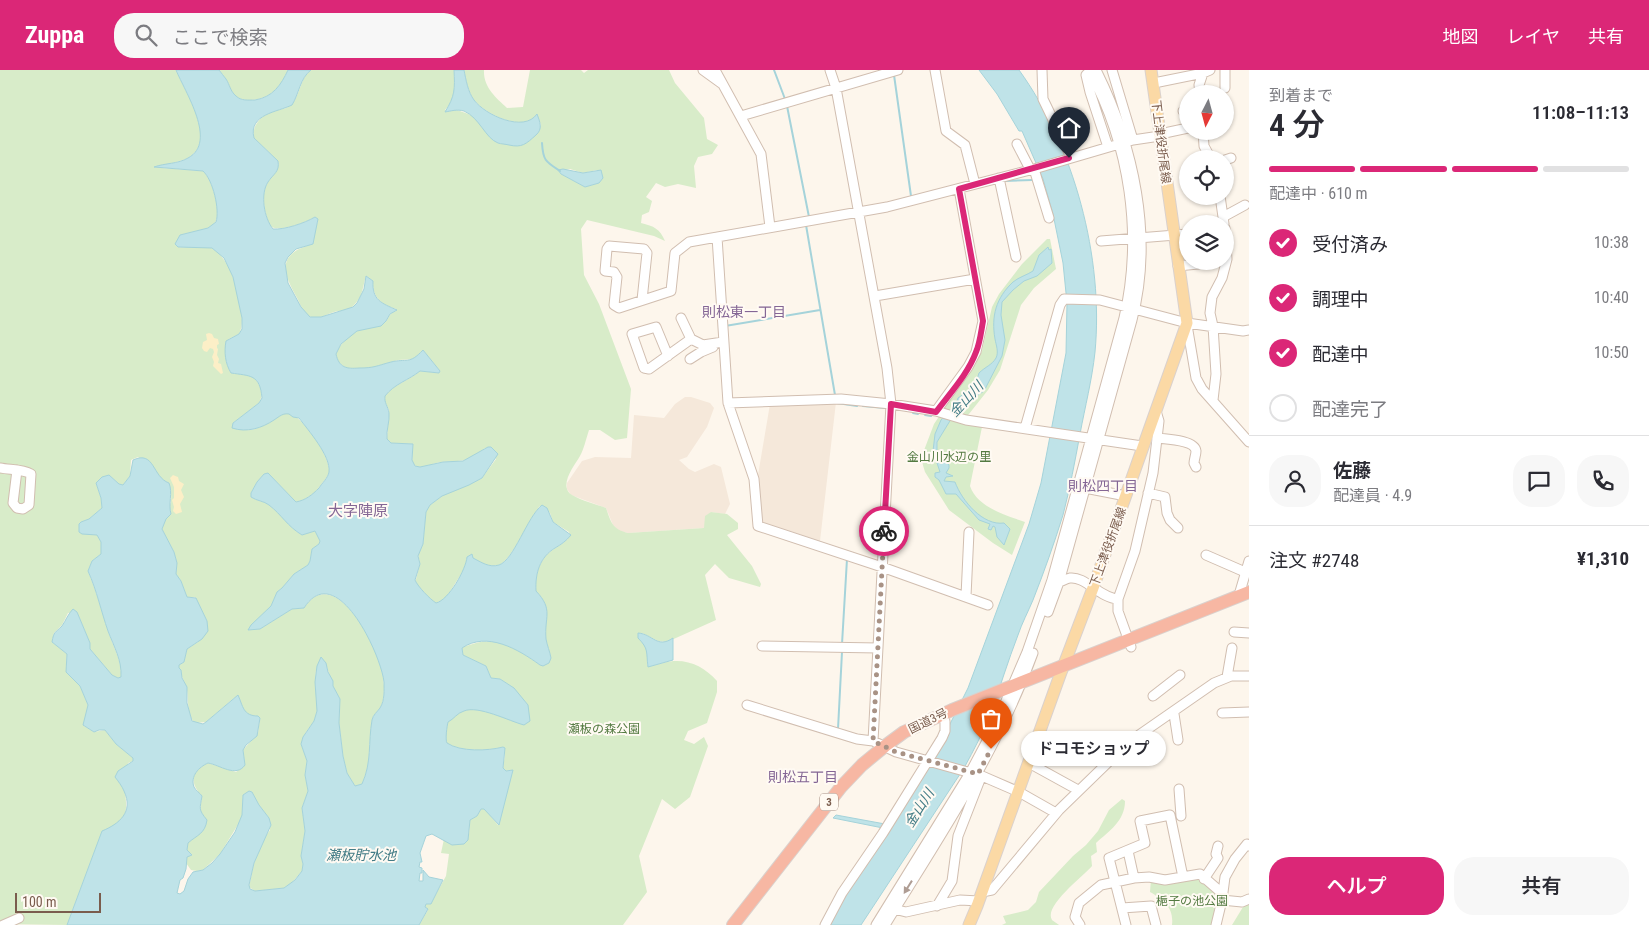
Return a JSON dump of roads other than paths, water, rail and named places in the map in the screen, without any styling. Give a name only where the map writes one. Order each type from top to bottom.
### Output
[{"type":"highway","name":"国道3号","points":[[733,925],[841,787],[883,745],[919,732],[948,717],[1009,691],[1246,596]]},
{"type":"highway","name":"国道3号","points":[[743,925],[839,800],[864,773],[883,745]]},
{"type":"main road","name":"下上津役折尾線","points":[[969,925],[981,897],[1093,588],[1186,323],[1151,70]]},
{"type":"street","points":[[703,70],[721,83]]},
{"type":"street","points":[[715,70],[761,154],[770,228]]},
{"type":"street","points":[[830,70],[836,88],[875,296],[891,404],[878,648],[883,745]]},
{"type":"street","points":[[740,116],[898,70]]},
{"type":"street","points":[[935,70],[946,131],[964,145],[975,184]]},
{"type":"street","points":[[1042,70],[1043,99],[1070,158]]},
{"type":"street","points":[[1092,70],[1086,75],[1108,147]]},
{"type":"street","points":[[1092,70],[1102,96],[1126,142]]},
{"type":"street","points":[[1092,70],[1107,92],[1126,142]]},
{"type":"street","points":[[1009,691],[1027,652],[1050,588],[1090,439],[1131,307],[1137,239],[1136,192],[1118,86],[1112,70]]},
{"type":"street","points":[[1225,70],[1225,85]]},
{"type":"street","points":[[1154,83],[1207,72]]},
{"type":"street","points":[[1200,85],[1207,72]]},
{"type":"street","points":[[1107,92],[1118,86]]},
{"type":"street","points":[[642,300],[648,253],[644,249],[609,246],[607,249],[605,271],[614,272],[617,277],[614,305],[619,308],[671,291],[675,252],[689,242],[860,215],[975,184],[999,182],[1034,169],[1108,147],[1179,130]]},
{"type":"street","points":[[1017,144],[1034,169],[1049,218]]},
{"type":"street","points":[[999,182],[1016,257]]},
{"type":"street","points":[[936,412],[968,367],[976,352],[983,321],[959,189]]},
{"type":"street","points":[[1231,215],[1245,205]]},
{"type":"street","points":[[1101,241],[1179,235]]},
{"type":"street","points":[[717,237],[728,403],[754,479],[758,526],[847,555],[882,564],[988,605]]},
{"type":"street","points":[[1213,400],[1216,374],[1213,326],[1210,313],[1212,297],[1222,278],[1224,270]]},
{"type":"street","points":[[875,296],[975,279]]},
{"type":"street","points":[[1025,428],[1060,305],[1066,299],[1100,300],[1186,323],[1243,331],[1249,330]]},
{"type":"street","points":[[681,318],[690,339],[703,345],[723,344]]},
{"type":"street","points":[[1186,323],[1196,378],[1202,389],[1249,442]]},
{"type":"street","points":[[668,356],[656,327],[632,334],[644,368],[649,369],[668,356],[690,339]]},
{"type":"street","points":[[690,359],[701,352],[723,344]]},
{"type":"street","points":[[728,403],[841,399],[891,404],[964,419],[1142,446]]},
{"type":"street","points":[[1129,643],[1118,612],[1118,599],[1135,551],[1153,473],[1158,438],[1156,411]]},
{"type":"street","points":[[1158,438],[1182,441],[1194,447],[1196,450],[1194,463],[1196,467]]},
{"type":"street","points":[[890,925],[973,773],[1059,582],[1085,488],[1090,439]]},
{"type":"street","points":[[0,468],[17,470]]},
{"type":"street","points":[[1085,488],[1126,496]]},
{"type":"street","points":[[1148,493],[1165,497],[1167,513],[1170,520],[1178,528]]},
{"type":"street","points":[[966,596],[969,532]]},
{"type":"street","points":[[1206,555],[1245,572]]},
{"type":"street","points":[[1246,596],[1245,572],[1249,561]]},
{"type":"street","points":[[1059,582],[1071,578],[1079,579],[1106,596],[1118,599]]},
{"type":"street","points":[[1234,632],[1249,633]]},
{"type":"street","points":[[762,646],[878,648]]},
{"type":"street","points":[[1228,677],[1232,648]]},
{"type":"street","points":[[1153,696],[1180,675]]},
{"type":"street","points":[[897,910],[906,912],[981,897],[992,890],[1056,813],[1128,742],[1214,683],[1228,677],[1249,676]]},
{"type":"street","points":[[747,705],[857,739],[883,745],[928,762],[973,773],[1019,792],[1056,813]]},
{"type":"street","points":[[1222,713],[1249,712]]},
{"type":"street","points":[[1174,714],[1178,740]]},
{"type":"street","points":[[825,925],[842,893],[928,762],[942,738],[948,717]]},
{"type":"street","points":[[1029,763],[1078,790]]},
{"type":"street","points":[[870,925],[973,773]]},
{"type":"street","points":[[937,906],[952,881],[958,836],[973,773]]},
{"type":"street","points":[[1126,925],[1109,858],[1145,843],[1140,821],[1170,815],[1186,816],[1179,789]]},
{"type":"street","points":[[1170,815],[1183,877]]},
{"type":"street","points":[[1216,925],[1225,877],[1247,844],[1249,846]]},
{"type":"street","points":[[1204,879],[1218,858],[1216,854],[1218,846]]},
{"type":"street","points":[[1128,851],[1134,878]]},
{"type":"street","points":[[876,925],[906,874]]},
{"type":"street","points":[[1080,925],[1075,917],[1079,903],[1102,885],[1134,878],[1150,877],[1165,880],[1200,874],[1222,897],[1242,902],[1249,899]]},
{"type":"street","points":[[1122,908],[1151,906],[1156,925]]},
{"type":"street","points":[[885,925],[897,910]]},
{"type":"street","points":[[3,925],[18,918]]},
{"type":"water","name":"瀬板貯水池","points":[[176,70],[219,70],[238,98],[255,100],[267,96],[276,90],[288,70],[311,70],[304,77],[292,105],[266,115],[255,124],[253,130],[254,138],[278,161],[277,170],[268,182],[264,193],[265,212],[273,229],[294,226],[315,217],[318,219],[313,244],[296,249],[285,263],[288,283],[301,307],[310,317],[321,317],[353,307],[364,289],[366,276],[373,281],[376,297],[386,305],[397,310],[390,314],[381,326],[357,331],[341,344],[336,354],[341,365],[347,368],[372,367],[414,358],[423,350],[440,371],[439,373],[420,371],[393,388],[385,396],[389,416],[387,439],[391,443],[413,444],[412,460],[415,466],[420,467],[443,462],[463,461],[488,447],[491,447],[498,454],[482,478],[442,496],[430,505],[426,512],[423,544],[418,556],[420,564],[415,580],[421,589],[436,603],[446,596],[456,583],[464,569],[467,557],[472,554],[473,558],[492,566],[499,565],[505,561],[536,511],[542,505],[547,508],[553,522],[571,535],[546,556],[542,561],[536,578],[536,591],[547,609],[546,639],[551,658],[549,663],[543,666],[540,665],[512,648],[492,642],[472,643],[462,648],[463,655],[486,666],[491,678],[500,679],[514,688],[528,705],[530,721],[524,725],[485,712],[470,710],[462,712],[448,722],[447,743],[459,748],[474,750],[503,747],[505,748],[503,768],[506,771],[513,770],[499,825],[484,809],[481,809],[477,816],[470,820],[468,840],[464,844],[452,845],[432,834],[426,836],[420,853],[422,862],[420,862],[419,867],[422,868],[422,873],[420,873],[419,881],[423,881],[423,870],[429,877],[443,880],[431,904],[426,904],[425,907],[428,909],[419,925],[67,925],[102,831],[119,821],[126,811],[127,798],[115,777],[118,771],[133,761],[133,758],[116,744],[105,730],[94,732],[83,725],[88,705],[80,686],[66,672],[67,654],[52,642],[54,634],[62,626],[73,609],[77,612],[90,643],[90,649],[112,675],[118,678],[121,677],[119,659],[88,571],[92,561],[101,554],[101,542],[97,535],[79,532],[79,524],[89,519],[102,508],[96,483],[102,477],[109,475],[119,484],[123,485],[130,476],[133,460],[140,458],[150,461],[163,480],[169,483],[171,514],[166,519],[162,529],[174,552],[177,563],[176,574],[187,597],[196,598],[207,621],[208,631],[202,639],[187,649],[184,662],[179,665],[182,678],[187,687],[187,703],[192,721],[203,724],[238,695],[246,712],[260,718],[257,736],[243,750],[245,765],[241,769],[233,771],[208,763],[201,767],[194,776],[194,787],[202,796],[200,809],[207,820],[200,834],[188,843],[187,850],[192,855],[187,857],[186,869],[183,878],[180,880],[177,893],[180,894],[184,891],[188,879],[193,872],[203,870],[220,854],[235,832],[242,815],[243,795],[249,791],[252,792],[269,818],[271,825],[254,863],[249,885],[250,889],[255,891],[284,888],[295,880],[302,871],[301,856],[305,831],[302,808],[308,791],[305,775],[307,761],[301,744],[303,737],[314,721],[317,711],[315,682],[317,666],[321,657],[326,663],[333,686],[340,699],[339,723],[343,756],[347,773],[355,786],[362,784],[365,776],[369,760],[372,720],[382,705],[383,698],[384,682],[381,669],[366,633],[343,602],[330,595],[317,596],[304,608],[292,609],[260,629],[248,630],[271,606],[277,592],[294,574],[308,565],[312,549],[320,541],[315,531],[302,535],[297,532],[269,505],[251,497],[251,493],[257,482],[264,474],[268,473],[296,502],[300,501],[309,497],[319,488],[329,472],[329,466],[323,451],[308,429],[299,418],[289,414],[282,415],[254,429],[232,428],[233,423],[259,403],[262,398],[259,384],[256,380],[249,376],[231,373],[226,361],[226,341],[239,334],[242,329],[242,318],[233,277],[224,258],[212,248],[178,247],[175,244],[180,235],[208,228],[216,222],[217,210],[213,188],[203,171],[154,167],[188,158],[196,151],[200,141],[197,116]]},
{"type":"water","points":[[454,70],[464,70],[469,90],[474,100],[479,106],[495,116],[514,122],[523,122],[537,114],[540,125],[538,133],[521,146],[499,143],[489,137],[470,114],[459,110],[445,112],[454,92]]},
{"type":"water","name":"金山川","points":[[979,70],[1019,70],[1038,100],[1070,168],[1081,204],[1095,279],[1097,316],[1092,373],[1063,515],[1041,579],[1007,664],[982,734],[964,768],[861,925],[829,925],[841,901],[917,787],[947,733],[968,688],[1029,524],[1041,483],[1066,353],[1067,303],[1063,263],[1053,214],[1043,179],[1022,131],[1019,131],[997,94]]},
{"type":"water","points":[[563,169],[583,173],[601,170],[603,178],[599,183],[585,187],[561,174],[558,170]]},
{"type":"water","name":"金山川","points":[[1048,247],[1049,250],[1051,249],[1052,263],[1037,276],[1024,281],[1002,302],[1001,315],[1005,340],[1002,356],[984,391],[969,401],[969,405],[956,411],[937,442],[937,454],[949,465],[946,473],[953,476],[946,477],[944,481],[955,482],[963,497],[974,511],[988,521],[1004,523],[1010,529],[1004,545],[997,537],[995,527],[993,526],[991,530],[988,529],[990,524],[979,520],[956,494],[946,494],[939,480],[935,477],[935,473],[940,472],[933,451],[935,434],[941,420],[955,407],[958,398],[975,386],[979,373],[997,356],[994,315],[1002,294],[1013,282],[1033,271],[1039,255]]},
{"type":"water","points":[[638,633],[659,642],[668,641],[673,638],[673,660],[648,667],[646,651],[638,638]]},
{"type":"water","points":[[836,815],[885,824],[883,828],[833,818]]},
{"type":"waterway","points":[[774,70],[785,99]]},
{"type":"waterway","points":[[894,75],[911,196]]},
{"type":"waterway","points":[[787,106],[809,217]]},
{"type":"waterway","points":[[542,143],[543,154],[546,160],[560,171]]},
{"type":"waterway","points":[[1005,181],[1032,180]]},
{"type":"waterway","points":[[806,225],[835,395]]},
{"type":"waterway","points":[[725,326],[820,310]]},
{"type":"waterway","points":[[837,403],[857,406]]},
{"type":"waterway","points":[[863,406],[885,408]]},
{"type":"waterway","points":[[913,413],[918,414]]},
{"type":"waterway","points":[[925,415],[931,416]]},
{"type":"waterway","points":[[842,644],[847,559]]},
{"type":"waterway","points":[[838,729],[842,652]]},
{"type":"place","name":"ドコモショップ","points":[[991,749]]},
{"type":"district","name":"則松東一丁目","points":[[744,312]]},
{"type":"district","name":"則松四丁目","points":[[1103,486]]},
{"type":"district","name":"大字陣原","points":[[358,511]]},
{"type":"district","name":"則松五丁目","points":[[803,777]]},
{"type":"park label","name":"金山川水辺の里","points":[[949,457]]},
{"type":"park label","name":"瀬板の森公園","points":[[604,729]]},
{"type":"park label","name":"梔子の池公園","points":[[1192,901]]}]
